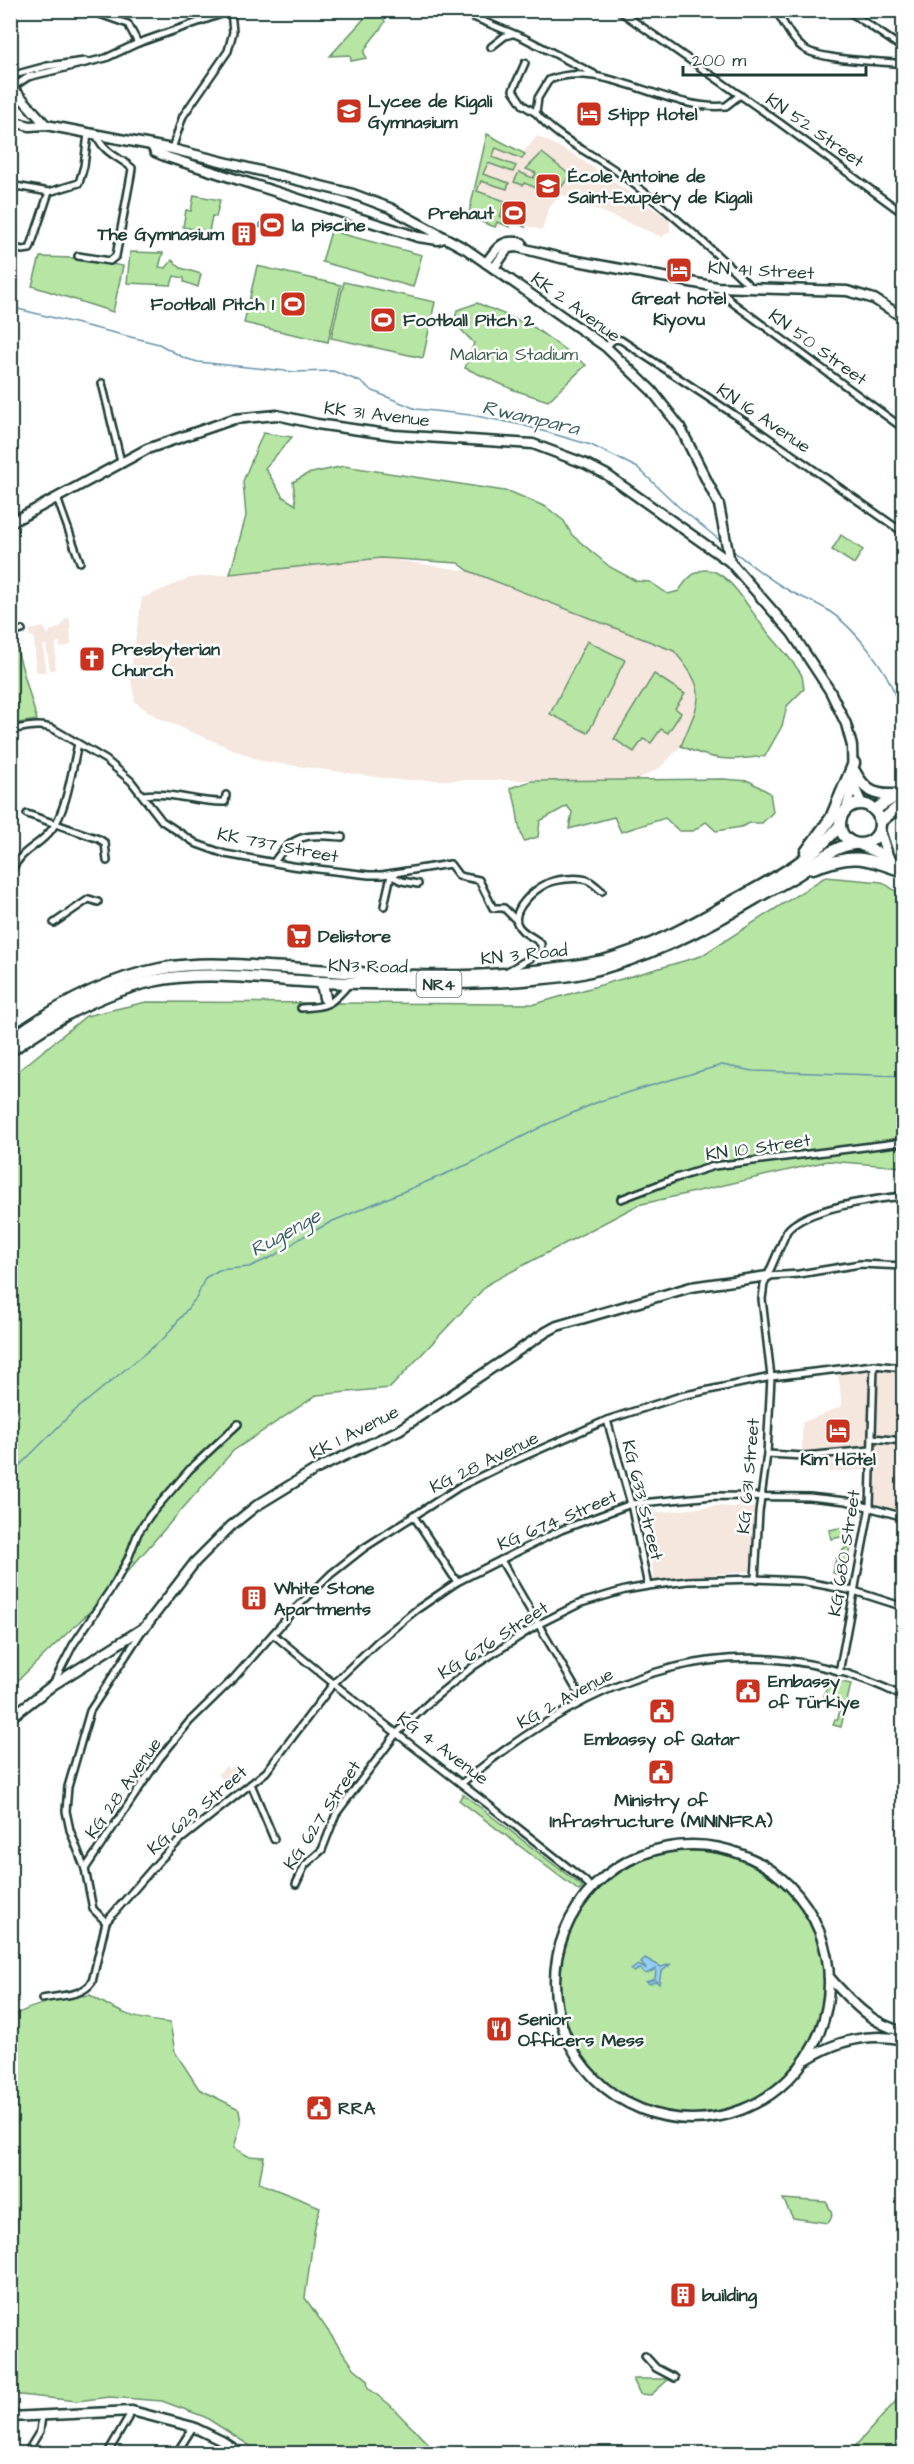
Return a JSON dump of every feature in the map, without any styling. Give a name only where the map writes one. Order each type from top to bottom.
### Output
[{"type":"highway","points":[[854,767],[867,790],[882,796],[900,796]]},
{"type":"highway","points":[[800,867],[831,818],[854,767]]},
{"type":"highway","points":[[874,810],[900,796]]},
{"type":"highway","name":"NR4","points":[[856,844],[872,841],[879,825],[900,796]]},
{"type":"highway","points":[[846,809],[862,804],[874,810],[879,825]]},
{"type":"highway","name":"NR4","points":[[840,825],[846,809]]},
{"type":"highway","points":[[840,825],[843,835],[856,844]]},
{"type":"highway","name":"KN 3 Road","points":[[10,1040],[79,996],[124,978],[162,969],[204,964],[234,965],[351,978],[503,974],[602,961],[637,950],[694,924],[800,867],[840,825]]},
{"type":"highway","name":"KN3 Road","points":[[351,978],[499,982],[579,974],[633,960],[676,941],[800,867],[837,848],[856,844]]},
{"type":"highway","points":[[800,867],[847,857],[871,860],[902,871]]},
{"type":"highway","name":"KN3 Road","points":[[10,1051],[73,1010],[110,994],[152,982],[195,976],[240,975],[319,982],[333,976]]},
{"type":"highway","points":[[319,982],[323,988],[322,1003]]},
{"type":"main road","points":[[12,86],[46,125]]},
{"type":"main road","name":"KK 2 Avenue","points":[[12,122],[34,113]]},
{"type":"main road","name":"KK 2 Avenue","points":[[12,122],[30,126],[46,125],[172,149],[367,199],[390,208],[445,238],[490,266],[606,347],[652,391],[680,427],[719,505],[730,562]]},
{"type":"main road","points":[[152,146],[155,152],[167,157],[418,237],[432,240],[445,238]]},
{"type":"main road","name":"KN 41 Street","points":[[490,266],[510,247],[717,287],[847,291],[874,299],[903,318]]},
{"type":"main road","name":"KK 31 Avenue","points":[[10,523],[147,449],[234,419],[277,416],[394,435],[533,444],[586,464],[607,475],[730,562]]},
{"type":"main road","points":[[708,546],[725,534]]},
{"type":"main road","points":[[730,562],[792,633],[819,673],[846,724],[854,767],[853,784],[846,809]]},
{"type":"main road","points":[[853,784],[862,804]]},
{"type":"main road","points":[[879,825],[888,857]]},
{"type":"main road","points":[[856,844],[888,857],[902,871]]},
{"type":"main road","name":"KK 1 Avenue","points":[[10,1718],[53,1685],[145,1627],[195,1562],[231,1526],[256,1506],[315,1470],[399,1430],[556,1326],[691,1287],[768,1276]]},
{"type":"main road","points":[[806,2060],[820,2029],[827,2003],[829,1977],[820,1934],[803,1901],[785,1881],[763,1865],[739,1853],[713,1846],[687,1845],[660,1849],[635,1858],[612,1872],[592,1889],[573,1916],[559,1946],[556,1995],[560,2018],[568,2040],[585,2068],[609,2092],[638,2109],[683,2120],[710,2119],[731,2114],[753,2106],[774,2093],[806,2060],[834,2045],[860,2038],[894,2037],[903,2040]]},
{"type":"main road","points":[[829,1977],[866,2015],[885,2026],[903,2032]]},
{"type":"main road","points":[[10,2417],[132,2412],[193,2427],[237,2452]]},
{"type":"street","points":[[88,10],[129,24],[138,43]]},
{"type":"street","points":[[456,10],[514,34],[595,75],[645,92],[696,104],[726,106],[740,95]]},
{"type":"street","name":"KN 52 Street","points":[[618,10],[883,197],[903,214]]},
{"type":"street","points":[[776,10],[791,34],[804,49],[817,54],[903,64]]},
{"type":"street","points":[[847,10],[903,49]]},
{"type":"street","points":[[12,86],[28,76],[95,61],[138,43],[232,11],[233,32],[228,51],[183,116],[172,149]]},
{"type":"street","points":[[491,47],[505,36],[514,34]]},
{"type":"street","points":[[10,76],[47,66],[95,61]]},
{"type":"street","points":[[525,63],[513,90],[523,105],[536,112],[546,125],[618,173],[710,248],[751,287]]},
{"type":"street","points":[[536,112],[538,98],[549,80],[570,74],[595,75]]},
{"type":"street","points":[[10,185],[49,192],[79,183],[84,166],[88,134]]},
{"type":"street","points":[[78,256],[111,261],[116,256],[131,175],[132,168],[107,152],[97,136]]},
{"type":"street","points":[[10,246],[22,250],[30,249],[49,192]]},
{"type":"street","name":"KN 50 Street","points":[[717,287],[742,309],[903,429]]},
{"type":"street","name":"KN 16 Avenue","points":[[606,347],[614,339],[621,340],[750,425],[903,533]]},
{"type":"street","points":[[102,383],[122,462]]},
{"type":"street","points":[[57,498],[80,562]]},
{"type":"street","points":[[10,634],[22,630]]},
{"type":"street","name":"KK 737 Street","points":[[10,730],[35,726],[50,727],[106,760],[131,781],[162,821],[197,844],[225,854],[334,872],[390,875],[450,864],[459,876],[479,880],[493,908],[504,908],[516,920]]},
{"type":"street","points":[[11,872],[21,854],[44,837],[55,825],[78,744]]},
{"type":"street","points":[[143,795],[175,795],[214,802],[225,802],[226,795]]},
{"type":"street","points":[[27,814],[99,839],[105,843],[107,861]]},
{"type":"street","points":[[274,862],[292,841],[310,835],[342,837]]},
{"type":"street","points":[[384,906],[390,875],[402,881],[418,884]]},
{"type":"street","points":[[503,974],[542,950],[539,942],[522,930],[516,920],[523,903],[546,883],[559,880],[587,880],[602,891]]},
{"type":"street","points":[[54,923],[89,899],[98,902]]},
{"type":"street","points":[[322,1003],[333,976]]},
{"type":"street","points":[[301,1008],[322,1003],[329,1005],[351,978]]},
{"type":"street","name":"KN 10 Street","points":[[621,1199],[714,1166],[903,1142]]},
{"type":"street","points":[[771,1377],[762,1299],[764,1284],[777,1251],[792,1225],[802,1219],[838,1208],[903,1196]]},
{"type":"street","points":[[768,1276],[799,1274],[860,1264],[903,1266]]},
{"type":"street","name":"KG 28 Avenue","points":[[85,1869],[159,1760],[189,1722],[234,1678],[331,1574],[413,1515],[502,1466],[607,1420],[681,1396],[771,1377],[874,1365],[903,1368]]},
{"type":"street","name":"KG 680 Street","points":[[839,1672],[870,1506],[874,1365]]},
{"type":"street","name":"KG 631 Street","points":[[755,1579],[761,1497],[767,1455],[771,1377]]},
{"type":"street","name":"KG 633 Street","points":[[607,1420],[631,1504],[648,1586]]},
{"type":"street","points":[[53,1685],[73,1645],[115,1583],[138,1533],[150,1515],[183,1476],[238,1424]]},
{"type":"street","points":[[872,1438],[903,1440]]},
{"type":"street","points":[[767,1455],[804,1456],[871,1450]]},
{"type":"street","name":"KG 674 Street","points":[[333,1684],[403,1620],[457,1582],[561,1530],[631,1504],[689,1497],[828,1498],[870,1506],[903,1517]]},
{"type":"street","points":[[413,1515],[457,1582]]},
{"type":"street","points":[[501,1560],[583,1701]]},
{"type":"street","name":"KG 676 Street","points":[[396,1734],[434,1698],[474,1666],[539,1624],[581,1603],[625,1590],[688,1581],[755,1579],[801,1581],[854,1591],[903,1607]]},
{"type":"street","points":[[106,1922],[93,1909],[85,1869],[70,1830],[66,1811],[68,1787],[90,1711],[145,1627]]},
{"type":"street","name":"KG 4 Avenue","points":[[273,1634],[592,1889]]},
{"type":"street","name":"KG 2 Avenue","points":[[462,1783],[502,1752],[608,1688],[655,1671],[710,1660],[795,1661],[878,1685],[903,1697]]},
{"type":"street","name":"KG 629 Street","points":[[42,1999],[81,1993],[88,1988],[92,1982],[106,1922],[180,1840],[251,1784],[275,1761],[333,1684]]},
{"type":"street","name":"KG 627 Street","points":[[296,1884],[305,1865],[322,1850],[336,1814],[396,1734]]},
{"type":"street","points":[[251,1784],[274,1839]]},
{"type":"street","points":[[645,2356],[656,2368],[675,2379]]},
{"type":"street","points":[[107,2454],[132,2412]]},
{"type":"street","points":[[26,2454],[40,2431],[42,2416]]},
{"type":"street","points":[[176,2454],[193,2427]]},
{"type":"shaded area","name":"École Antoine de Saint-Exupéry de Kigali","points":[[487,134],[523,153],[537,136],[573,154],[670,220],[670,231],[662,237],[560,194],[548,210],[542,230],[512,222],[510,227],[501,224],[498,228],[468,217]]},
{"type":"shaded area","points":[[381,558],[469,571],[674,651],[695,681],[700,698],[681,746],[660,768],[636,780],[399,780],[261,761],[158,718],[135,702],[130,674],[142,598],[190,578]]},
{"type":"shaded area","points":[[70,618],[71,645],[60,648],[60,642],[56,643],[55,670],[50,670],[46,645],[43,645],[46,672],[36,672],[34,637],[29,636],[30,630],[44,627],[48,635],[50,631],[61,627],[65,619]]},
{"type":"shaded area","points":[[879,1370],[903,1372],[903,1514],[874,1504],[876,1469],[829,1472],[827,1451],[802,1452],[802,1423],[842,1406],[838,1372]]},
{"type":"shaded area","points":[[716,1506],[754,1508],[750,1571],[654,1580],[646,1514]]},
{"type":"shaded area","points":[[236,1764],[245,1775],[230,1788],[218,1774],[226,1766],[230,1770]]},
{"type":"green space","points":[[371,11],[382,14],[385,22],[364,53],[367,58],[351,61],[350,55],[330,56]]},
{"type":"green space","points":[[487,134],[525,154],[522,159],[496,148],[492,157],[516,166],[513,172],[488,163],[483,174],[509,183],[507,189],[481,181],[477,191],[505,201],[500,217],[506,215],[507,206],[523,212],[520,220],[525,227],[511,221],[510,227],[497,222],[495,227],[468,217]]},
{"type":"green space","points":[[542,153],[570,175],[561,188],[547,178],[542,190],[514,182],[519,172],[533,178],[536,173],[526,169]]},
{"type":"green space","points":[[194,195],[220,200],[216,217],[212,216],[209,232],[183,227],[186,210],[191,211]]},
{"type":"green space","points":[[331,231],[422,255],[413,287],[322,262]]},
{"type":"green space","points":[[130,252],[163,253],[159,267],[166,268],[172,260],[181,268],[201,274],[198,287],[184,282],[184,278],[174,276],[171,285],[127,283]]},
{"type":"green space","points":[[40,257],[74,258],[123,266],[113,312],[32,286]]},
{"type":"green space","name":"Football Pitch 1","points":[[257,266],[341,285],[328,342],[244,323]]},
{"type":"green space","name":"Football Pitch 2","points":[[344,282],[435,302],[423,358],[331,338]]},
{"type":"green space","name":"Malaria Stadium","points":[[477,303],[532,326],[586,365],[548,401],[514,390],[465,368],[474,343],[460,328],[456,315],[457,310]]},
{"type":"green space","points":[[263,433],[292,437],[265,468],[283,497],[296,505],[293,482],[307,474],[344,466],[511,492],[546,507],[564,521],[572,535],[610,567],[636,581],[650,582],[668,594],[679,591],[691,576],[703,570],[715,572],[737,590],[795,666],[802,676],[804,689],[787,706],[782,726],[765,756],[731,759],[703,755],[681,746],[697,706],[698,697],[693,677],[674,651],[469,571],[458,563],[381,558],[230,574],[246,516],[243,481]]},
{"type":"green space","points":[[841,535],[863,550],[854,564],[832,550]]},
{"type":"green space","points":[[12,632],[37,720],[11,724],[10,633]]},
{"type":"green space","points":[[587,641],[625,660],[588,733],[550,714]]},
{"type":"green space","points":[[654,674],[685,694],[675,708],[681,713],[668,733],[661,729],[651,743],[643,739],[634,752],[614,739]]},
{"type":"green space","points":[[723,779],[749,781],[770,793],[773,812],[762,823],[750,823],[741,827],[716,831],[706,822],[693,831],[679,831],[665,818],[621,832],[614,817],[569,829],[572,812],[567,806],[540,821],[538,837],[524,841],[510,788],[531,781]]},
{"type":"green space","points":[[825,877],[882,882],[903,896],[903,1167],[828,1161],[638,1205],[488,1284],[390,1388],[317,1395],[233,1451],[106,1596],[11,1687],[11,1077],[86,1016],[146,1002],[535,1004],[701,956]]},
{"type":"green space","points":[[844,1527],[846,1536],[831,1539],[829,1530]]},
{"type":"green space","points":[[852,1544],[846,1568],[836,1574],[833,1573],[838,1556]]},
{"type":"green space","points":[[829,1679],[851,1684],[841,1727],[833,1725],[835,1719],[838,1719],[841,1703],[823,1700]]},
{"type":"green space","points":[[463,1794],[583,1887],[579,1891],[459,1800]]},
{"type":"green space","points":[[692,1851],[718,1854],[742,1861],[765,1874],[785,1890],[801,1910],[814,1933],[821,1957],[824,1983],[821,2009],[814,2033],[801,2056],[785,2076],[765,2092],[742,2105],[718,2112],[692,2115],[666,2112],[642,2105],[619,2092],[599,2076],[583,2056],[570,2033],[563,2009],[560,1983],[563,1957],[570,1933],[583,1910],[599,1890],[619,1874],[642,1861],[666,1854]]},
{"type":"green space","points":[[90,1995],[128,2015],[170,2023],[175,2052],[199,2089],[239,2109],[241,2123],[234,2148],[248,2156],[264,2157],[259,2183],[320,2207],[315,2226],[305,2298],[354,2368],[367,2379],[368,2388],[389,2404],[437,2453],[261,2453],[205,2417],[162,2401],[109,2397],[77,2401],[11,2394],[11,2017],[49,2002]]},
{"type":"green space","points":[[783,2199],[826,2202],[832,2215],[828,2223],[793,2218]]},
{"type":"green space","points":[[633,2379],[669,2379],[651,2395],[640,2394]]},
{"type":"green space","points":[[903,2379],[903,2453],[849,2453],[896,2401]]},
{"type":"water","name":"la piscine","points":[[262,218],[284,224],[282,233],[259,227]]},
{"type":"water","points":[[645,1958],[661,1967],[671,1964],[661,1972],[659,1984],[656,1981],[650,1984],[646,1982],[655,1979],[656,1969],[646,1974],[639,1969],[634,1972],[631,1970],[638,1965],[646,1969],[641,1963]]},
{"type":"waterway","name":"Rwampara","points":[[10,307],[159,344],[184,358],[198,362],[295,372],[333,371],[416,409],[471,415],[522,425],[591,445],[638,468],[680,508],[722,542]]},
{"type":"waterway","name":"Rwampara","points":[[732,550],[773,581],[838,618],[858,637],[877,661],[895,696],[904,782]]},
{"type":"waterway","name":"Rugenge","points":[[10,1475],[72,1413],[165,1337],[197,1297],[205,1278],[219,1270],[249,1267],[274,1256],[304,1236],[333,1221],[469,1164],[545,1125],[600,1101],[722,1065],[753,1071],[904,1076]]},
{"type":"place","name":"Lycee de Kigali Gymnasium","points":[[349,111]]},
{"type":"place","name":"Stipp Hotel","points":[[589,114]]},
{"type":"place","name":"École Antoine de Saint-Exupéry de Kigali","points":[[548,186]]},
{"type":"place","name":"Prehaut","points":[[514,213]]},
{"type":"place","name":"la piscine","points":[[272,225]]},
{"type":"place","name":"The Gymnasium","points":[[244,234]]},
{"type":"place","name":"Great hotel Kiyovu","points":[[679,270]]},
{"type":"place","name":"Football Pitch 1","points":[[293,304]]},
{"type":"place","name":"Football Pitch 2","points":[[383,320]]},
{"type":"place","name":"Presbyterian Church","points":[[92,659]]},
{"type":"place","name":"Delistore","points":[[299,936]]},
{"type":"place","name":"Kim Hotel","points":[[838,1431]]},
{"type":"place","name":"White Stone Apartments","points":[[254,1598]]},
{"type":"place","name":"Embassy of Türkiye","points":[[748,1691]]},
{"type":"place","name":"Embassy of Qatar","points":[[662,1711]]},
{"type":"place","name":"Ministry of Infrastructure (MININFRA)","points":[[661,1772]]},
{"type":"place","name":"Senior Officers Mess","points":[[499,2029]]},
{"type":"place","name":"RRA","points":[[319,2108]]},
{"type":"place","name":"building","points":[[683,2295]]}]
